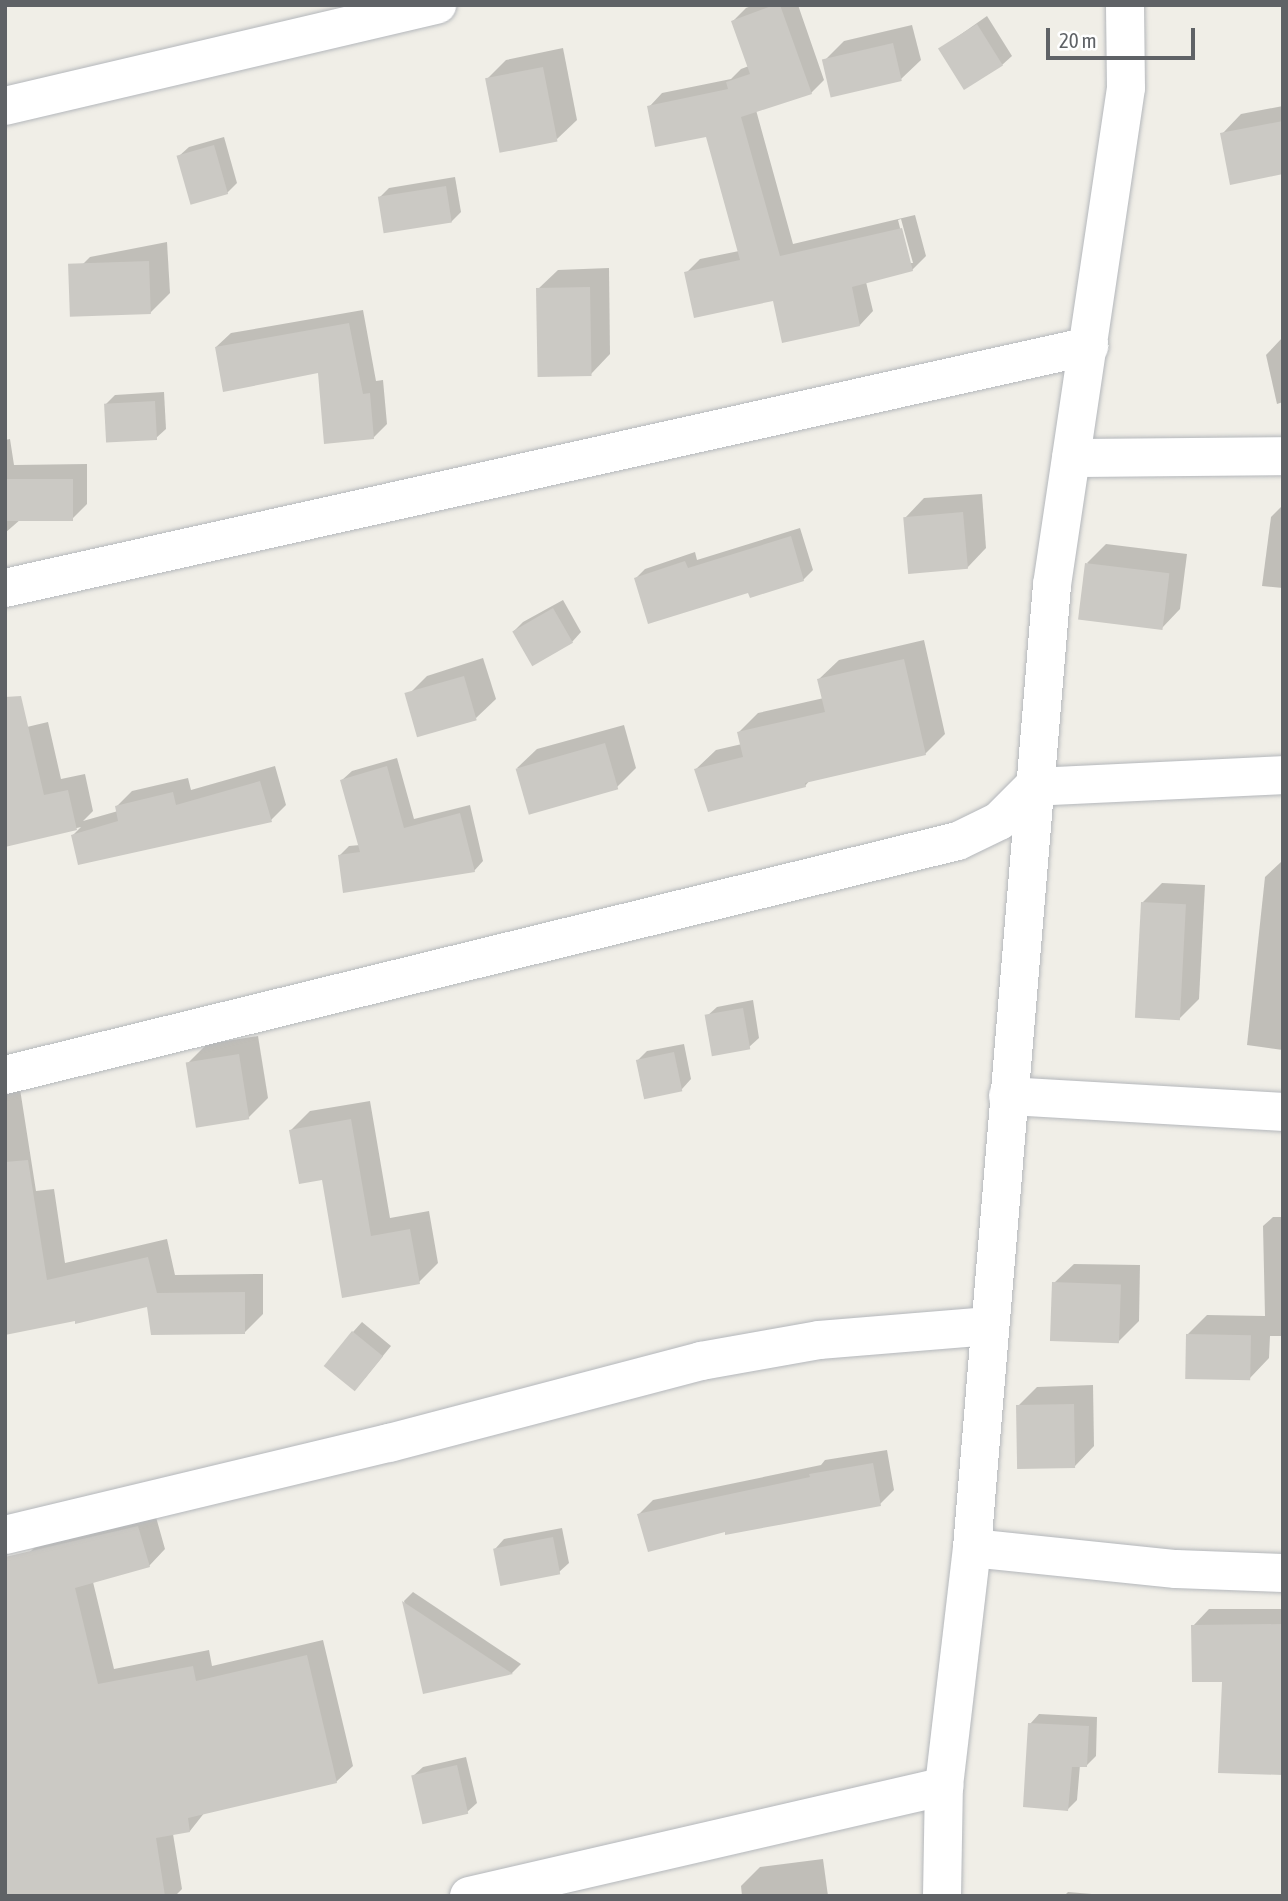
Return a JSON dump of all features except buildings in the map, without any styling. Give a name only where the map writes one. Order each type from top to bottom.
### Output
[{"type":"street","points":[[5,106],[437,5]]},
{"type":"street","points":[[942,1896],[944,1786],[972,1548],[1033,787],[1052,585],[1126,88],[1125,5]]},
{"type":"street","points":[[5,587],[1089,346]]},
{"type":"street","points":[[1071,458],[1283,456]]},
{"type":"street","points":[[5,1075],[958,841],[999,821],[1033,787],[1283,775]]},
{"type":"street","points":[[1008,1096],[1283,1112]]},
{"type":"street","points":[[5,1535],[389,1443],[701,1361],[819,1340],[989,1325]]},
{"type":"street","points":[[972,1548],[1176,1569],[1283,1573]]},
{"type":"street","points":[[469,1896],[944,1786]]}]
